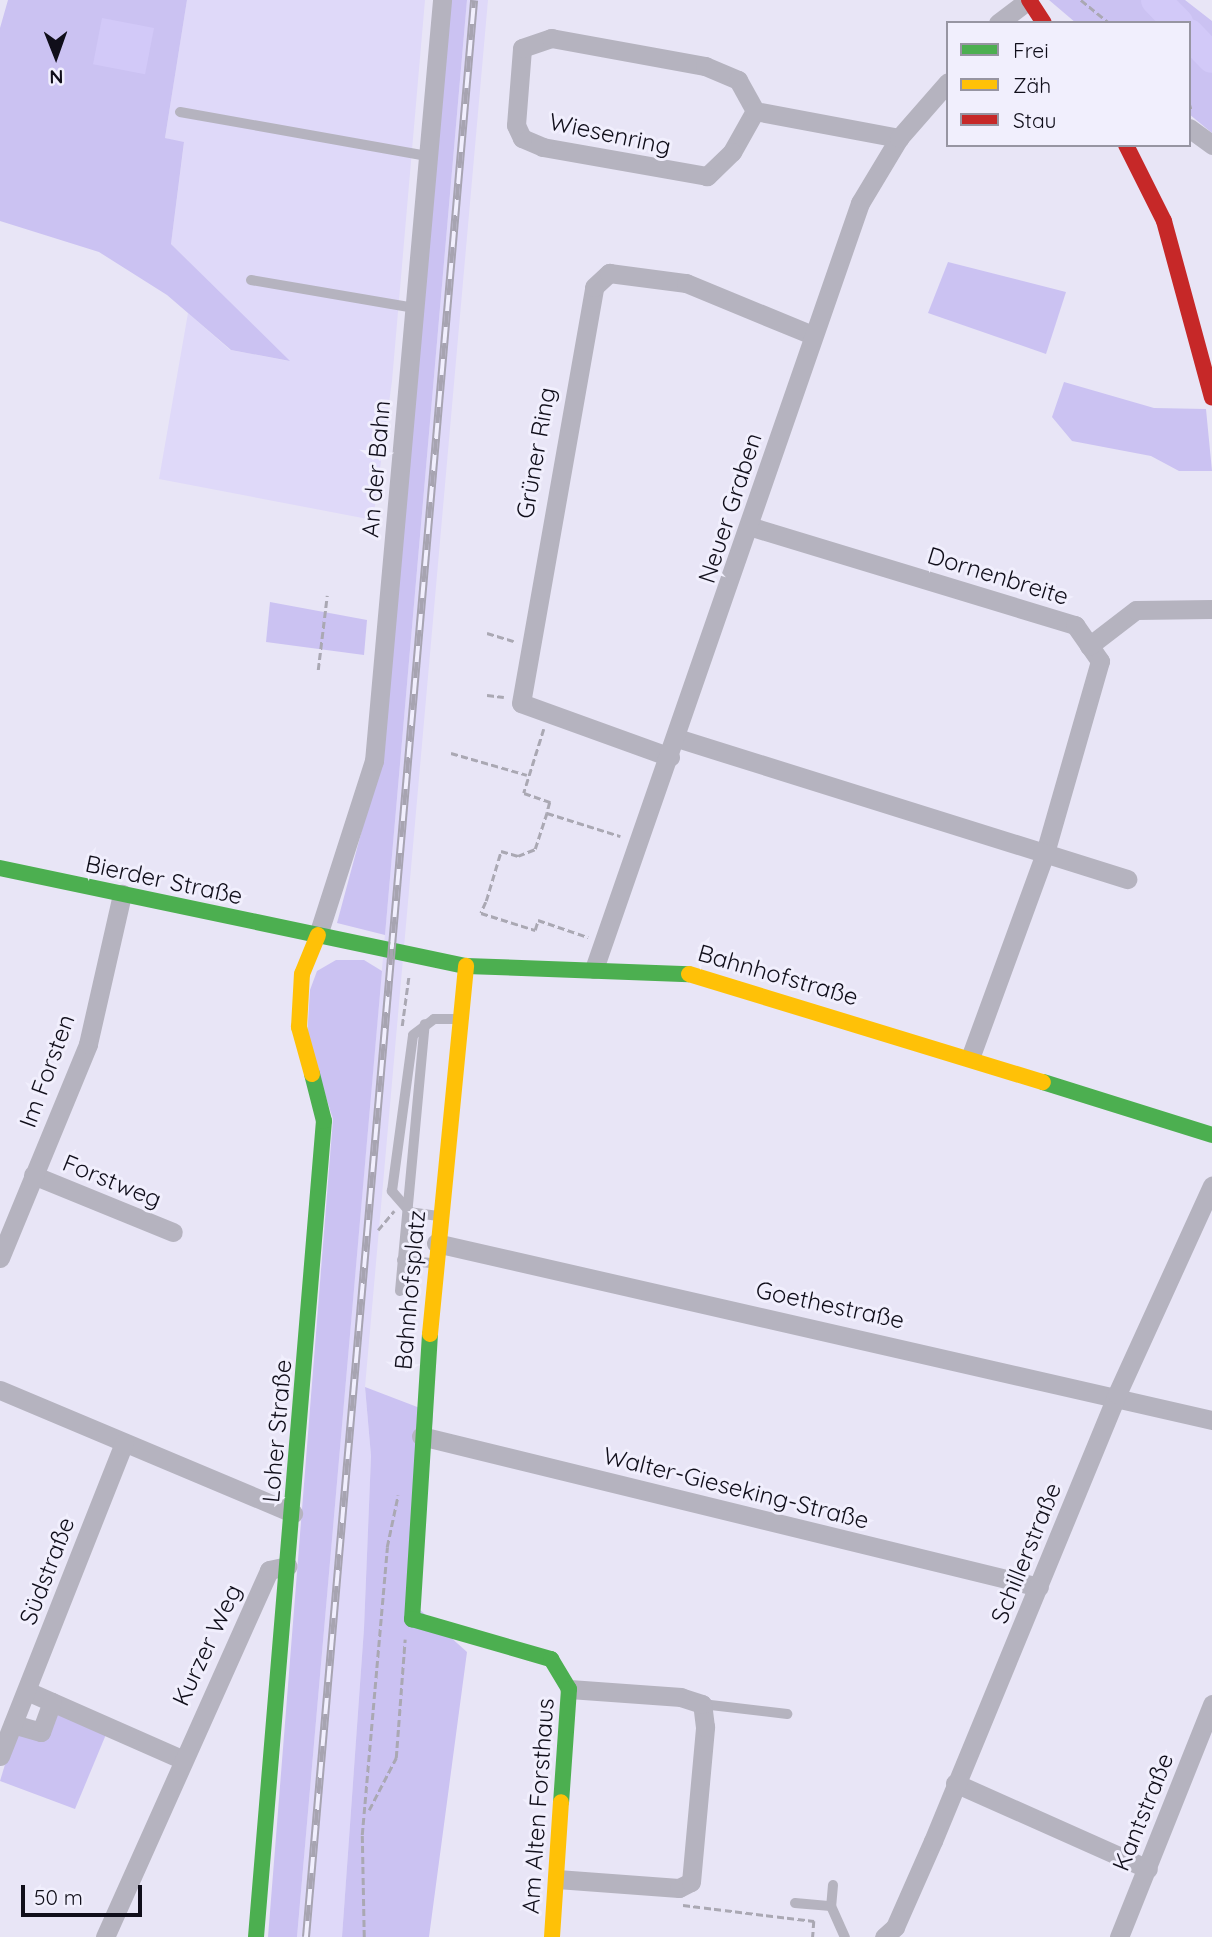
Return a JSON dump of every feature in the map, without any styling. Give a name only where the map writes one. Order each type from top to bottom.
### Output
[{"type":"street","name":"An der Bahn","points":[[318,935],[374,761],[442,0]]},
{"type":"street","points":[[1001,21],[1028,0]]},
{"type":"street","points":[[1028,0],[1043,21]]},
{"type":"street","points":[[1028,0],[1055,21]]},
{"type":"street","name":"Wiesenring","points":[[551,38],[705,66],[738,80],[755,111],[732,152],[706,176],[543,147],[522,138],[516,125],[523,48],[551,38]]},
{"type":"street","name":"Neuer Graben","points":[[594,969],[752,527],[812,335],[860,204],[899,138],[946,84]]},
{"type":"street","points":[[755,111],[899,138]]},
{"type":"street","points":[[1191,129],[1212,145]]},
{"type":"street","points":[[1127,147],[1164,221],[1206,348],[1212,398]]},
{"type":"street","name":"Grüner Ring","points":[[670,757],[521,703],[528,645],[594,287],[609,273],[686,283],[812,335]]},
{"type":"street","name":"Dornenbreite","points":[[752,527],[1075,625],[1089,646]]},
{"type":"street","points":[[971,1056],[1044,856],[1100,661],[1089,646],[1136,610],[1212,610]]},
{"type":"street","points":[[677,738],[1044,856],[1127,878]]},
{"type":"street","name":"Bierder Straße","points":[[0,868],[318,935]]},
{"type":"street","name":"Im Forsten","points":[[0,1258],[88,1044],[122,894]]},
{"type":"street","name":"Bahnhofstraße","points":[[318,935],[466,965],[702,974],[971,1056],[1212,1135]]},
{"type":"street","name":"Loher Straße","points":[[256,1937],[324,1121],[299,1027],[298,999],[318,935]]},
{"type":"street","name":"Bahnhofsplatz","points":[[412,1619],[421,1436],[436,1243],[456,1019],[466,965]]},
{"type":"street","name":"Forstweg","points":[[33,1175],[173,1232]]},
{"type":"street","name":"Schillerstraße","points":[[884,1937],[895,1927],[1039,1587],[1116,1394],[1212,1186]]},
{"type":"street","name":"Goethestraße","points":[[436,1243],[1042,1371],[1212,1420]]},
{"type":"street","points":[[0,1390],[293,1513]]},
{"type":"street","name":"Walter-Gieseking-Straße","points":[[421,1436],[1039,1587]]},
{"type":"street","name":"Südstraße","points":[[0,1756],[124,1443]]},
{"type":"street","name":"Kurzer Weg","points":[[105,1937],[181,1759],[269,1570],[288,1566]]},
{"type":"street","name":"Am Alten Forsthaus","points":[[412,1619],[551,1659],[569,1689],[552,1937]]},
{"type":"street","points":[[557,1879],[680,1888],[691,1882],[705,1727],[702,1704],[569,1689]]},
{"type":"street","points":[[27,1691],[181,1759]]},
{"type":"street","points":[[13,1724],[41,1732],[52,1702]]},
{"type":"street","name":"Kantstraße","points":[[1119,1937],[1212,1704]]},
{"type":"street","points":[[956,1783],[1147,1869]]},
{"type":"lane","points":[[180,112],[427,156]]},
{"type":"lane","points":[[251,279],[415,308]]},
{"type":"lane","points":[[439,1216],[410,1212],[399,1205],[392,1191],[407,1055],[412,1035],[425,1024],[456,1019]]},
{"type":"lane","points":[[400,1291],[410,1212],[425,1024]]},
{"type":"lane","points":[[402,1260],[435,1263]]},
{"type":"lane","points":[[702,1704],[787,1714]]},
{"type":"lane","points":[[833,1885],[831,1906],[845,1937]]},
{"type":"lane","points":[[795,1903],[831,1906]]},
{"type":"path","points":[[1082,0],[1107,21]]},
{"type":"path","points":[[318,670],[327,596]]},
{"type":"path","points":[[487,633],[528,645]]},
{"type":"path","points":[[549,713],[524,793],[550,802],[535,849],[518,856],[501,851],[481,913],[535,930],[538,920],[604,943]]},
{"type":"path","points":[[450,753],[529,776]]},
{"type":"path","points":[[547,813],[639,842]]},
{"type":"path","points":[[401,1033],[409,973]]},
{"type":"path","points":[[378,1230],[399,1205]]},
{"type":"path","points":[[364,1937],[368,1813],[387,1547],[401,1490]]},
{"type":"path","points":[[368,1813],[396,1758],[402,1648],[412,1619]]},
{"type":"path","points":[[680,1888],[688,1910],[814,1921],[813,1937]]},
{"type":"shaded area","points":[[8,0],[187,0],[165,138],[184,142],[171,244],[290,361],[231,350],[167,295],[99,252],[0,221],[0,28]]},
{"type":"shaded area","points":[[187,0],[425,0],[392,381],[373,520],[159,479],[188,313],[230,350],[289,361],[171,244],[184,143],[165,138]]},
{"type":"shaded area","points":[[451,0],[467,0],[385,935],[337,923],[377,774]]},
{"type":"shaded area","points":[[467,0],[488,0],[365,1387],[371,1456],[364,1628],[342,1937],[297,1937]]},
{"type":"shaded area","points":[[1049,0],[1185,0],[1212,21],[1212,133],[1191,116],[1191,21],[1074,21]]},
{"type":"shaded area","points":[[102,18],[154,28],[145,74],[93,64]]},
{"type":"shaded area","points":[[948,262],[1066,292],[1046,354],[928,313]]},
{"type":"shaded area","points":[[1064,382],[1154,408],[1206,409],[1212,471],[1179,471],[1151,456],[1072,441],[1052,417]]},
{"type":"shaded area","points":[[270,602],[367,620],[364,655],[266,642]]},
{"type":"shaded area","points":[[336,960],[364,960],[382,971],[297,1937],[268,1937],[333,1119],[307,1038],[310,990],[317,971]]},
{"type":"shaded area","points":[[365,1387],[433,1413],[418,1608],[467,1652],[429,1937],[342,1937],[364,1628],[371,1456]]},
{"type":"shaded area","points":[[57,1713],[107,1732],[75,1809],[0,1781],[16,1728]]},
{"type":"waterway","points":[[1156,0],[1176,21]]},
{"type":"waterway","points":[[1191,36],[1212,58]]},
{"type":"railway","points":[[306,1937],[474,0]]},
{"type":"traffic: fast","points":[[0,868],[466,966],[689,974]]},
{"type":"traffic: fast","points":[[256,1937],[324,1121],[312,1074]]},
{"type":"traffic: fast","points":[[1043,1082],[1212,1135]]},
{"type":"traffic: fast","points":[[430,1334],[412,1619],[551,1659],[569,1689],[561,1802]]},
{"type":"traffic: slow","points":[[312,1074],[299,1027],[302,974],[318,935]]},
{"type":"traffic: slow","points":[[430,1334],[466,966]]},
{"type":"traffic: slow","points":[[689,974],[1043,1082]]},
{"type":"traffic: slow","points":[[552,1937],[561,1802]]},
{"type":"traffic: jam","points":[[1029,0],[1043,21]]},
{"type":"traffic: jam","points":[[1127,147],[1164,221],[1212,398]]}]
